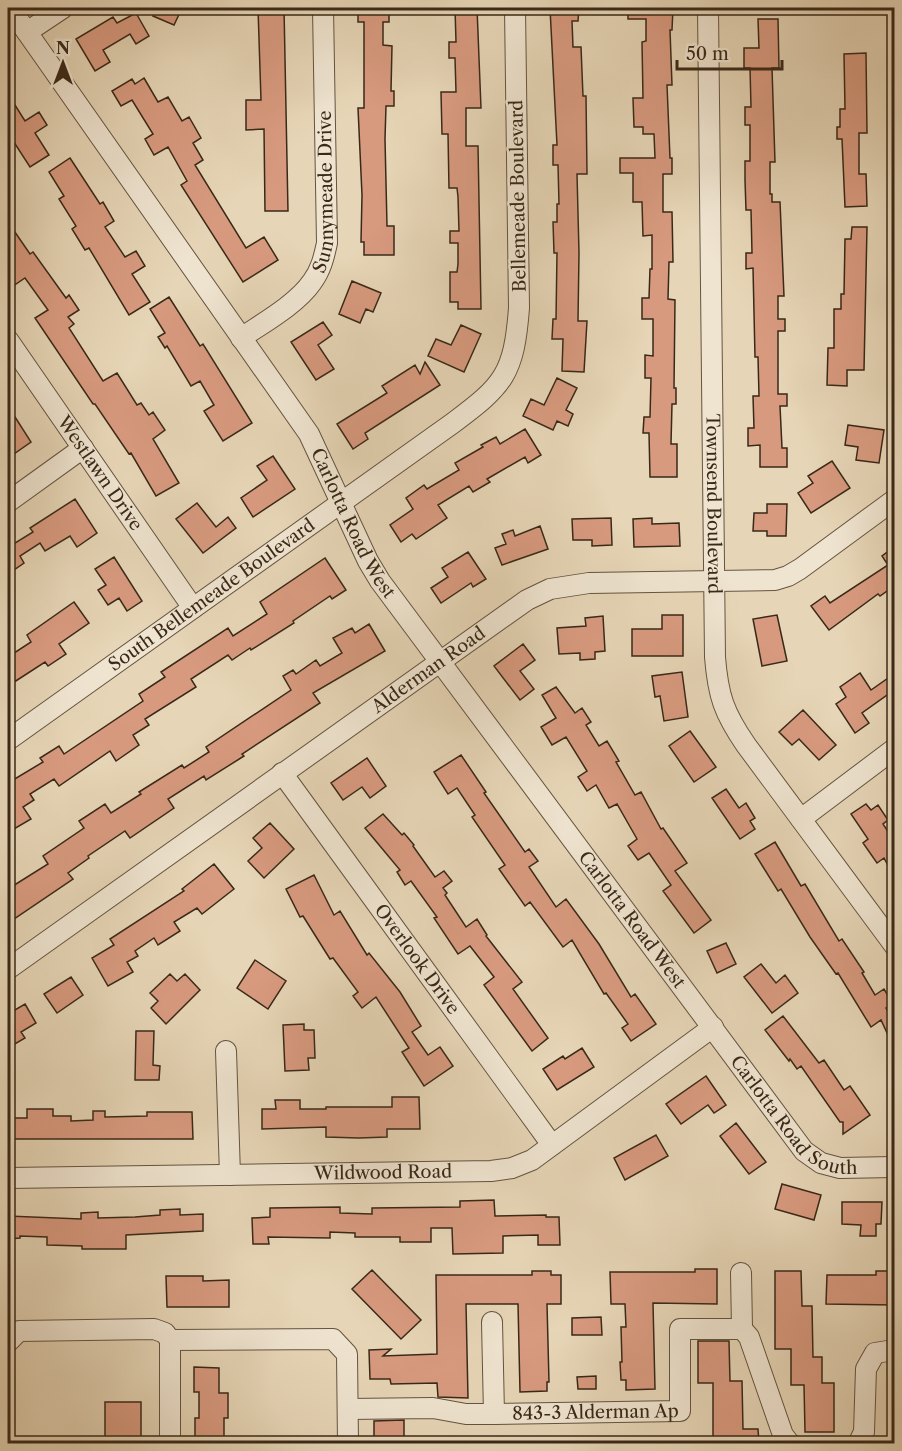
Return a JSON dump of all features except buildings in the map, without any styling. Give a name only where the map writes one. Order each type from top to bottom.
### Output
[{"type":"street","name":"Carlotta Road West","points":[[10,8],[309,434],[368,561],[712,1027]]},
{"type":"street","points":[[27,32],[63,8]]},
{"type":"street","name":"Sunnymeade Drive","points":[[241,338],[289,304],[312,284],[322,264],[327,243],[323,8]]},
{"type":"street","name":"Bellemeade Boulevard","points":[[501,381],[511,364],[517,340],[519,308],[516,8]]},
{"type":"street","name":"Townsend Boulevard","points":[[708,8],[717,682],[722,704],[746,745],[894,945]]},
{"type":"street","name":"Westlawn Drive","points":[[8,340],[193,608]]},
{"type":"street","name":"South Bellemeade Boulevard","points":[[8,740],[486,399],[501,381]]},
{"type":"street","points":[[8,502],[83,448]]},
{"type":"street","name":"Alderman Road","points":[[8,969],[515,608],[550,589],[589,583],[775,580],[788,576],[894,500]]},
{"type":"street","points":[[801,819],[894,749]]},
{"type":"street","name":"Overlook Drive","points":[[282,773],[552,1145]]},
{"type":"street","name":"Wildwood Road","points":[[8,1178],[490,1171],[512,1168],[532,1160],[712,1027]]},
{"type":"street","name":"Carlotta Road South","points":[[712,1027],[804,1151],[820,1163],[840,1168],[894,1167]]},
{"type":"street","points":[[226,1051],[230,1175]]},
{"type":"street","points":[[741,1273],[742,1329],[749,1337],[783,1435],[790,1443]]},
{"type":"street","points":[[492,1322],[494,1414]]},
{"type":"street","points":[[8,1342],[20,1331],[154,1329],[165,1333],[170,1340],[170,1443]]},
{"type":"street","name":"843-3 Alderman Ap","points":[[348,1409],[433,1408],[466,1414],[680,1412],[680,1329],[742,1329]]},
{"type":"street","points":[[170,1340],[333,1339],[347,1354],[348,1443]]},
{"type":"street","points":[[858,1443],[864,1432],[866,1369],[875,1353],[894,1350]]}]
